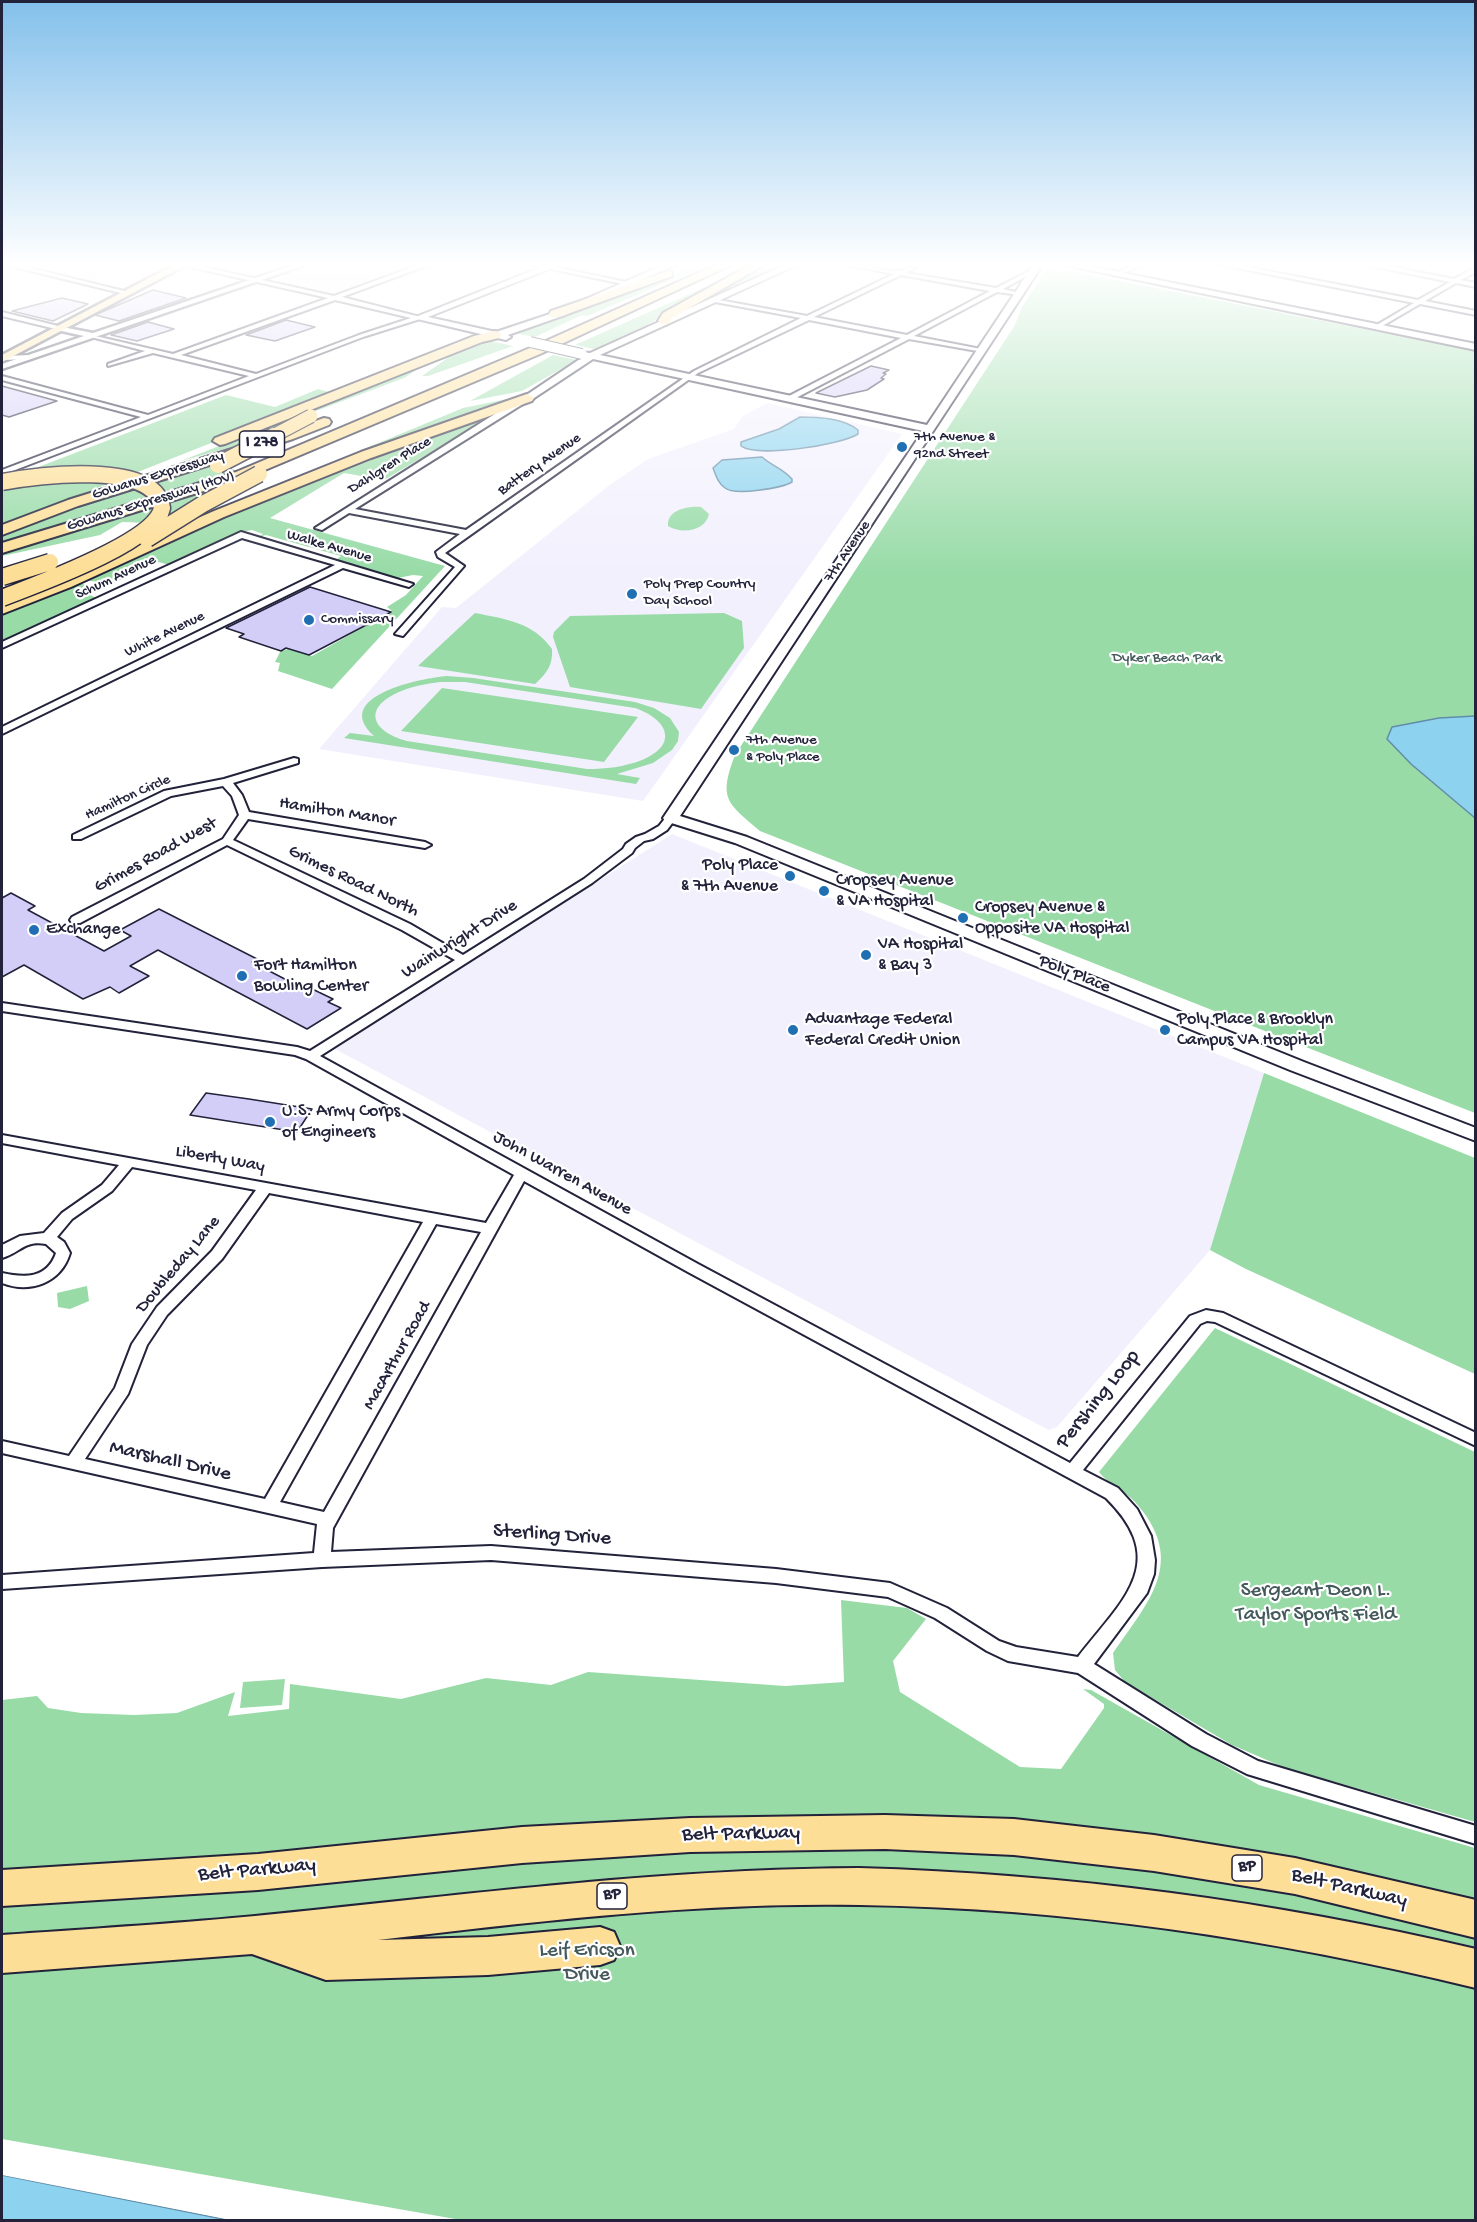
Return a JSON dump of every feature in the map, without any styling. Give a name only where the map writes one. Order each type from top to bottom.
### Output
[{"type":"highway","points":[[2,533],[66,500],[405,368]]},
{"type":"highway","points":[[99,508],[218,465],[311,416],[405,382],[426,368]]},
{"type":"highway","name":"Gowanus Expressway","points":[[375,403],[469,368]]},
{"type":"highway","name":"Gowanus Expressway","points":[[2,533],[28,531],[213,475],[285,450],[482,368]]},
{"type":"highway","name":"Gowanus Expressway (HOV)","points":[[2,548],[241,475],[495,368]]},
{"type":"highway","name":"Gowanus Expressway","points":[[2,609],[93,570],[215,497],[259,474],[509,368]]},
{"type":"highway","name":"Gowanus Expressway","points":[[441,406],[515,368]]},
{"type":"highway","points":[[475,402],[544,386]]},
{"type":"highway","points":[[93,570],[219,514],[366,455],[527,398]]},
{"type":"highway","name":"Gowanus Expressway","points":[[2,533],[73,503],[288,436],[334,418]]},
{"type":"highway","name":"I 278","points":[[204,509],[387,430]]},
{"type":"highway","points":[[2,485],[51,475],[110,476],[132,481],[150,489],[159,496],[162,506],[154,523],[136,536],[82,564],[2,598]]},
{"type":"highway","points":[[2,485],[62,476],[107,478],[141,488],[153,498],[157,506],[149,522],[123,539],[2,588]]},
{"type":"highway","points":[[2,485],[52,479],[97,480],[134,490],[145,498],[148,506],[147,514],[141,523],[118,537],[2,577]]},
{"type":"highway","points":[[2,485],[87,481],[115,486],[140,499],[143,510],[135,523],[119,534],[91,544]]},
{"type":"highway","points":[[2,564],[61,552]]},
{"type":"highway","name":"Belt Parkway","points":[[2,1888],[258,1872],[544,1844],[690,1835],[885,1832],[1014,1837],[1154,1852],[1296,1876],[1476,1919]]},
{"type":"highway","name":"BP","points":[[2,1954],[251,1935],[623,1895],[780,1887],[880,1887],[1052,1897],[1224,1919],[1476,1969]]},
{"type":"highway","points":[[251,1935],[327,1961],[488,1956],[600,1946]]},
{"type":"main road","name":"Dahlgren Place","points":[[527,398],[569,368]]},
{"type":"main road","points":[[646,368],[930,429]]},
{"type":"main road","name":"7th Avenue","points":[[671,818],[970,368]]},
{"type":"main road","name":"Poly Place","points":[[671,818],[741,840],[1297,1066],[1476,1135]]},
{"type":"street","points":[[222,368],[256,376]]},
{"type":"street","points":[[2,473],[278,368]]},
{"type":"street","name":"Battery Avenue","points":[[400,634],[460,566],[441,555],[440,552],[705,368]]},
{"type":"street","points":[[790,399],[849,368]]},
{"type":"street","points":[[2,378],[148,417]]},
{"type":"street","name":"Dahlgren Place","points":[[320,528],[527,398]]},
{"type":"street","points":[[2,463],[17,467]]},
{"type":"street","points":[[348,510],[468,533]]},
{"type":"street","name":"Walke Avenue","points":[[241,535],[409,584]]},
{"type":"street","name":"Schum Avenue","points":[[2,645],[241,535]]},
{"type":"street","name":"White Avenue","points":[[2,731],[342,565]]},
{"type":"street","points":[[243,815],[237,795],[226,782],[294,761]]},
{"type":"street","name":"Hamilton Circle","points":[[77,837],[168,793],[226,782]]},
{"type":"street","name":"Grimes Road West","points":[[76,920],[226,841],[241,822],[243,815]]},
{"type":"street","name":"Hamilton Manor","points":[[243,815],[425,845]]},
{"type":"street","name":"7th Avenue","points":[[651,836],[663,828],[671,818]]},
{"type":"street","name":"Wainwright Drive","points":[[310,1056],[588,881],[628,851],[640,849],[650,843],[651,836]]},
{"type":"street","name":"Grimes Road North","points":[[226,841],[406,927],[462,959]]},
{"type":"street","name":"John Warren Avenue","points":[[2,1007],[287,1049],[310,1056],[521,1174],[1072,1471]]},
{"type":"street","name":"Liberty Way","points":[[2,1139],[490,1229]]},
{"type":"street","points":[[47,1239],[67,1216],[107,1188],[128,1163]]},
{"type":"street","name":"MacArthur Road","points":[[322,1560],[324,1528],[521,1174]]},
{"type":"street","name":"Doubleday Lane","points":[[73,1463],[122,1390],[140,1344],[162,1311],[217,1255],[265,1188]]},
{"type":"street","points":[[269,1507],[432,1219]]},
{"type":"street","points":[[2,1253],[14,1244],[25,1240],[47,1239],[61,1246],[63,1253],[57,1267],[50,1274],[29,1282],[18,1283],[2,1278]]},
{"type":"street","name":"Pershing Loop","points":[[1082,1666],[1141,1588],[1148,1557],[1139,1522],[1127,1506],[1112,1493],[1072,1471],[1195,1320],[1206,1315],[1218,1317],[1476,1440]]},
{"type":"street","name":"Marshall Drive","points":[[2,1447],[329,1520]]},
{"type":"street","name":"Sterling Drive","points":[[2,1581],[322,1560],[491,1553],[777,1576],[890,1590],[940,1613],[993,1647],[1014,1655],[1082,1666]]},
{"type":"street","points":[[1082,1666],[1199,1740],[1254,1768],[1476,1834]]},
{"type":"shaded area","name":"Poly Prep Country Day School","points":[[767,403],[902,434],[643,801],[319,749],[442,607],[456,608],[607,487],[648,459],[734,429],[742,417]]},
{"type":"shaded area","points":[[672,834],[1264,1073],[1210,1250],[1057,1427],[1049,1430],[1020,1415],[335,1049]]},
{"type":"green space","points":[[434,368],[452,368],[428,376],[422,376]]},
{"type":"green space","points":[[530,368],[563,368],[522,391],[470,401]]},
{"type":"green space","name":"Dyker Beach Park","points":[[987,368],[1475,368],[1475,1113],[760,831],[740,814],[729,799],[727,782],[735,755]]},
{"type":"green space","points":[[416,370],[404,378],[300,417],[253,441],[181,461]]},
{"type":"green space","points":[[318,389],[335,394],[29,515],[36,520],[67,507],[302,434],[308,435],[225,467],[248,474],[183,524],[122,522],[100,535],[2,556],[2,481],[226,395],[275,407]]},
{"type":"green space","points":[[527,395],[375,450],[355,454],[236,502],[463,408]]},
{"type":"green space","points":[[496,414],[384,480],[344,473],[270,518],[445,566],[332,689],[278,671],[280,663],[275,662],[280,652],[288,649],[312,656],[392,611],[387,607],[406,595],[423,576],[398,578],[336,560],[341,556],[266,535],[258,537],[263,534],[252,530],[241,532],[169,565],[159,562],[109,585],[87,580],[165,539],[369,457]]},
{"type":"green space","points":[[701,507],[709,514],[707,520],[698,528],[679,530],[668,526],[671,516],[679,510]]},
{"type":"green space","points":[[79,583],[100,589],[89,594],[96,598],[2,641],[2,614]]},
{"type":"green space","points":[[475,613],[497,617],[527,627],[552,649],[550,664],[535,684],[418,666]]},
{"type":"green space","points":[[724,613],[742,621],[744,648],[701,709],[570,687],[553,637],[554,632],[570,616]]},
{"type":"green space","points":[[447,676],[473,678],[635,702],[654,708],[670,718],[679,732],[678,741],[672,750],[653,763],[617,774],[640,778],[636,784],[344,738],[350,733],[374,736],[363,722],[363,710],[371,700],[401,685]],"holes":[[[440,682],[465,682],[635,708],[646,713],[661,725],[665,732],[665,739],[654,754],[642,760],[615,767],[587,769],[407,741],[386,732],[376,720],[379,706],[399,692]]]},
{"type":"green space","points":[[442,688],[638,717],[604,762],[401,731]]},
{"type":"green space","points":[[1264,1073],[1475,1158],[1475,1374],[1246,1269],[1210,1250]]},
{"type":"green space","points":[[87,1286],[89,1301],[70,1309],[58,1307],[57,1293]]},
{"type":"green space","name":"Sergeant Deon L. Taylor Sports Field","points":[[1215,1328],[1475,1452],[1475,1822],[1283,1767],[1232,1745],[1125,1682],[1115,1670],[1113,1653],[1150,1598],[1161,1562],[1159,1543],[1151,1523],[1135,1502],[1099,1472]]},
{"type":"green space","name":"Leif Ericson Drive","points":[[841,1600],[907,1608],[926,1619],[893,1661],[900,1692],[1020,1767],[1061,1769],[1104,1708],[1104,1704],[1083,1689],[1091,1690],[1259,1785],[1475,1848],[1475,2220],[461,2220],[2,2139],[2,1700],[37,1696],[48,1708],[81,1713],[134,1715],[177,1713],[235,1692],[228,1716],[289,1709],[290,1684],[401,1699],[486,1678],[551,1685],[588,1672],[785,1686],[844,1682]]},
{"type":"green space","points":[[285,1679],[282,1705],[240,1708],[243,1682]]},
{"type":"water","points":[[800,417],[822,418],[845,423],[858,430],[858,434],[835,442],[799,449],[764,451],[741,446],[741,442],[779,429]]},
{"type":"water","points":[[762,457],[788,475],[792,482],[779,487],[758,490],[730,490],[721,484],[713,468],[722,460]]},
{"type":"water","points":[[1476,716],[1475,818],[1411,764],[1387,739],[1392,727],[1439,718]]},
{"type":"water","points":[[2,2175],[228,2220],[2,2220]]},
{"type":"pier","points":[[2,2172],[228,2218],[231,2220],[2,2175]]},
{"type":"building","points":[[868,368],[889,370],[883,373],[886,374],[881,378],[884,379],[867,390],[835,397],[816,393]]},
{"type":"building","points":[[2,386],[57,401],[9,417],[2,415]]},
{"type":"building","name":"Commissary","points":[[310,587],[391,612],[309,655],[286,648],[281,651],[239,637],[244,634],[226,628]]},
{"type":"building","points":[[11,893],[35,906],[28,910],[104,951],[131,936],[120,930],[159,909],[257,959],[252,962],[302,988],[306,986],[333,999],[328,1002],[341,1008],[307,1029],[158,950],[130,966],[149,976],[119,993],[110,987],[83,999],[24,965],[2,977],[2,898]]},
{"type":"building","name":"U.S. Army Corps of Engineers","points":[[206,1093],[312,1109],[297,1132],[190,1115]]},
{"type":"place","name":"7th Avenue & 92nd Street","points":[[902,447]]},
{"type":"place","name":"Poly Prep Country Day School","points":[[632,594]]},
{"type":"place","name":"Commissary","points":[[309,620]]},
{"type":"place","name":"7th Avenue & Poly Place","points":[[734,750]]},
{"type":"place","name":"Poly Place & 7th Avenue","points":[[790,876]]},
{"type":"place","name":"Cropsey Avenue & VA Hospital","points":[[824,891]]},
{"type":"place","name":"Cropsey Avenue & Opposite VA Hospital","points":[[963,918]]},
{"type":"place","name":"Exchange","points":[[34,930]]},
{"type":"place","name":"VA Hospital & Bay 3","points":[[866,955]]},
{"type":"place","name":"Fort Hamilton Bowling Center","points":[[242,976]]},
{"type":"place","name":"Advantage Federal Federal Credit Union","points":[[793,1030]]},
{"type":"place","name":"Poly Place & Brooklyn Campus VA Hospital","points":[[1165,1030]]},
{"type":"place","name":"U.S. Army Corps of Engineers","points":[[270,1122]]}]
